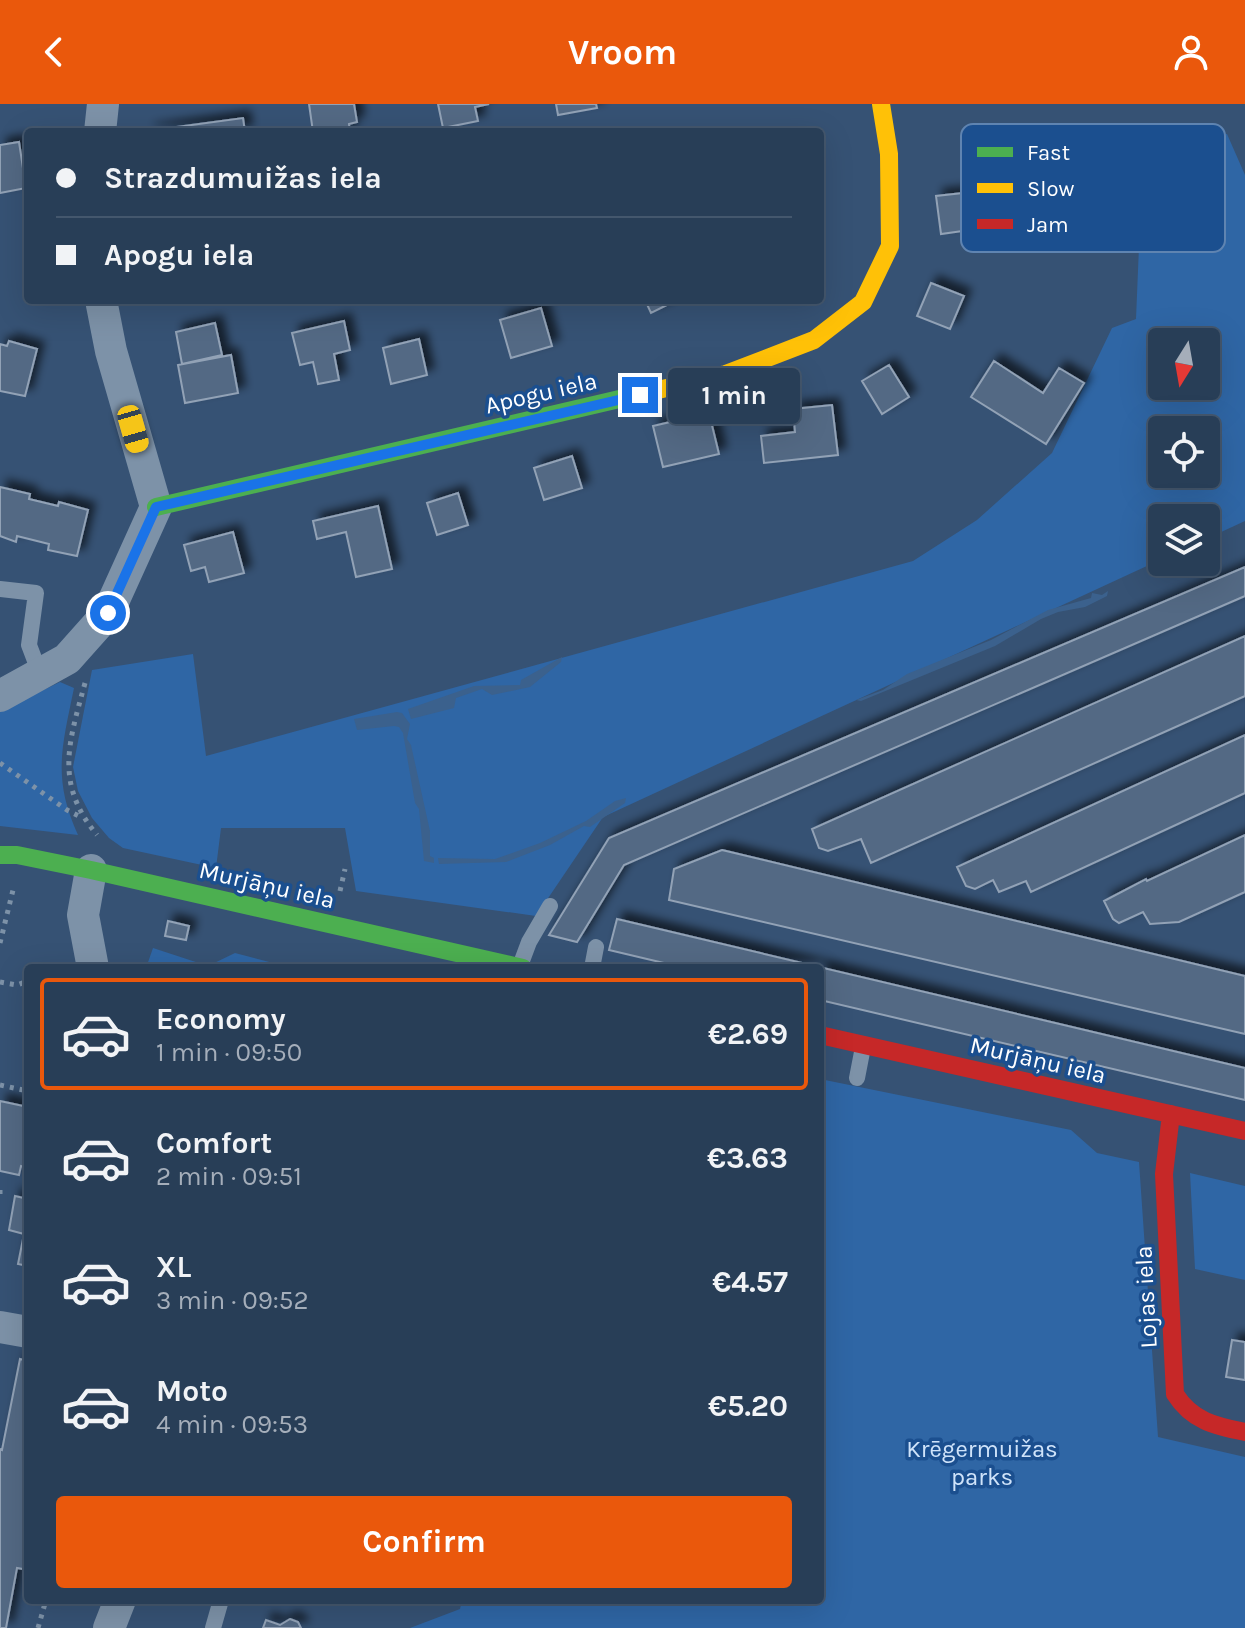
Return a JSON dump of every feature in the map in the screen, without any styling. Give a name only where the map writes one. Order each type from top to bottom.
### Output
[{"type":"street","points":[[100,128],[103,104]]},
{"type":"street","name":"Apogu iela","points":[[156,507],[726,374],[814,340],[863,302],[890,246],[889,154],[881,104]]},
{"type":"street","points":[[0,696],[67,659],[91,634],[108,613],[156,507],[111,351],[102,304]]},
{"type":"street","name":"Murjāņu iela","points":[[0,855],[96,856],[187,898],[451,960],[486,964]]},
{"type":"street","points":[[92,964],[83,915],[96,856]]},
{"type":"street","name":"Murjāņu iela","points":[[824,1036],[1245,1131]]},
{"type":"street","name":"Lojas iela","points":[[1171,1114],[1164,1174],[1175,1394],[1183,1409],[1199,1422],[1245,1432]]},
{"type":"street","points":[[0,1327],[24,1331]]},
{"type":"street","points":[[109,1628],[118,1604]]},
{"type":"lane","points":[[0,589],[36,593],[29,645],[40,674]]},
{"type":"lane","points":[[522,964],[529,942],[550,906]]},
{"type":"lane","points":[[593,964],[596,947]]},
{"type":"lane","points":[[857,1078],[864,1045]]},
{"type":"lane","points":[[213,1628],[220,1604]]},
{"type":"path","points":[[91,634],[87,677],[68,750],[72,795],[96,856]]},
{"type":"path","points":[[0,763],[67,810],[82,817]]},
{"type":"path","points":[[338,900],[345,869]]},
{"type":"path","points":[[0,943],[14,885]]},
{"type":"path","points":[[0,982],[17,985],[24,982]]},
{"type":"path","points":[[0,1085],[24,1090]]},
{"type":"path","points":[[38,1628],[45,1604]]},
{"type":"green space","points":[[1227,134],[1245,175],[1245,521],[1220,533],[1220,504],[1148,504],[1148,565],[603,817],[536,916],[356,891],[345,828],[221,828],[216,868],[123,848],[109,838],[92,818],[78,791],[73,767],[92,670],[193,654],[206,756],[913,561],[977,520],[1052,453],[1112,328],[1136,319],[1139,252],[1225,252]]},
{"type":"green space","points":[[60,682],[74,688],[63,745],[62,779],[78,835],[0,826],[0,711]]},
{"type":"green space","points":[[153,948],[202,964],[147,964]]},
{"type":"green space","points":[[235,953],[277,964],[212,964]]},
{"type":"green space","name":"Krēgermuižas parks","points":[[824,1080],[1071,1130],[1097,1153],[1139,1162],[1158,1437],[1245,1457],[1245,1628],[410,1628],[460,1609],[461,1604],[824,1604]]},
{"type":"green space","points":[[1190,1173],[1245,1186],[1245,1280],[1195,1269]]},
{"type":"shaded area","points":[[1108,591],[1107,596],[1085,607],[1041,619],[995,646],[861,701],[856,700],[883,690],[907,674],[991,640],[1048,610],[1091,598],[1092,593],[1102,595]]},
{"type":"shaded area","points":[[562,657],[561,662],[530,687],[492,695],[482,689],[456,698],[454,708],[411,719],[408,709],[474,686],[520,685],[521,680]]},
{"type":"shaded area","points":[[402,713],[410,724],[407,739],[411,745],[430,831],[430,856],[434,858],[434,863],[424,861],[419,809],[415,803],[403,733],[394,726],[357,730],[354,719]]},
{"type":"shaded area","points":[[626,798],[625,803],[590,827],[584,826],[550,845],[506,862],[439,864],[438,858],[495,859],[540,843],[586,821],[615,801]]},
{"type":"building","points":[[309,104],[354,104],[357,122],[349,124],[350,128],[312,128]]},
{"type":"building","points":[[438,104],[489,104],[475,107],[478,121],[443,128]]},
{"type":"building","points":[[556,104],[596,104],[597,108],[558,115]]},
{"type":"building","points":[[243,118],[244,128],[169,128]]},
{"type":"building","points":[[19,142],[24,188],[0,193],[0,145]]},
{"type":"building","points":[[961,193],[961,231],[941,234],[936,196]]},
{"type":"building","points":[[931,283],[964,296],[950,329],[917,316]]},
{"type":"building","points":[[647,304],[669,304],[651,313]]},
{"type":"building","points":[[541,308],[552,346],[511,358],[500,320]]},
{"type":"building","points":[[344,321],[350,350],[334,354],[339,380],[318,384],[313,362],[300,365],[292,333]]},
{"type":"building","points":[[215,323],[222,355],[182,364],[176,332]]},
{"type":"building","points":[[419,339],[427,375],[391,384],[383,348]]},
{"type":"building","points":[[9,341],[37,349],[25,396],[0,391],[0,344],[7,346]]},
{"type":"building","points":[[231,355],[238,393],[185,403],[178,365]]},
{"type":"building","points":[[994,361],[1043,393],[1059,368],[1084,383],[1046,444],[971,397]]},
{"type":"building","points":[[889,365],[909,397],[882,414],[862,381]]},
{"type":"building","points":[[832,405],[838,455],[764,463],[761,436],[795,432],[793,409]]},
{"type":"building","points":[[709,413],[719,454],[663,467],[653,426]]},
{"type":"building","points":[[572,456],[582,488],[544,500],[534,468]]},
{"type":"building","points":[[0,487],[30,494],[29,499],[58,506],[59,502],[88,510],[77,556],[48,550],[49,544],[17,536],[16,542],[0,536]]},
{"type":"building","points":[[458,493],[468,525],[437,535],[427,503]]},
{"type":"building","points":[[378,506],[392,569],[356,577],[346,532],[317,539],[313,521]]},
{"type":"building","points":[[233,532],[244,573],[209,582],[205,567],[191,571],[184,545]]},
{"type":"building","points":[[1245,567],[1245,596],[624,865],[577,942],[549,935],[609,838]]},
{"type":"building","points":[[1245,636],[1245,696],[871,863],[861,839],[828,851],[819,848],[812,829]]},
{"type":"building","points":[[1245,735],[1245,793],[1031,892],[1026,881],[999,892],[993,880],[975,889],[966,886],[957,867]]},
{"type":"building","points":[[1245,835],[1245,892],[1179,922],[1150,924],[1143,912],[1119,923],[1113,919],[1104,901]]},
{"type":"building","points":[[722,850],[1245,976],[1245,1034],[669,900],[674,869]]},
{"type":"building","points":[[617,919],[807,964],[668,964],[609,950]]},
{"type":"building","points":[[168,921],[189,926],[186,940],[165,936]]},
{"type":"building","points":[[824,968],[1245,1068],[1245,1100],[824,1001]]},
{"type":"building","points":[[0,1101],[24,1106],[24,1167],[21,1166],[19,1175],[0,1171]]},
{"type":"building","points":[[15,1196],[24,1198],[24,1234],[9,1230]]},
{"type":"building","points":[[24,1234],[24,1265],[18,1264]]},
{"type":"building","points":[[1232,1340],[1245,1342],[1245,1380],[1226,1377]]},
{"type":"building","points":[[20,1359],[24,1360],[24,1564],[23,1569],[17,1568],[6,1628],[0,1628],[2,1450]]},
{"type":"building","points":[[290,1619],[298,1622],[301,1628],[263,1628],[266,1620],[280,1625]]},
{"type":"traffic: fast","points":[[156,507],[658,390]]},
{"type":"traffic: fast","points":[[0,855],[17,855],[91,870],[505,964]]},
{"type":"traffic: slow","points":[[658,390],[726,374],[814,340],[863,302],[890,246],[889,154],[881,104]]},
{"type":"traffic: jam","points":[[824,1036],[1245,1131]]},
{"type":"traffic: jam","points":[[1171,1114],[1164,1174],[1175,1394],[1197,1416],[1245,1432]]},
{"type":"route","points":[[108,613],[156,507],[640,395]]}]
